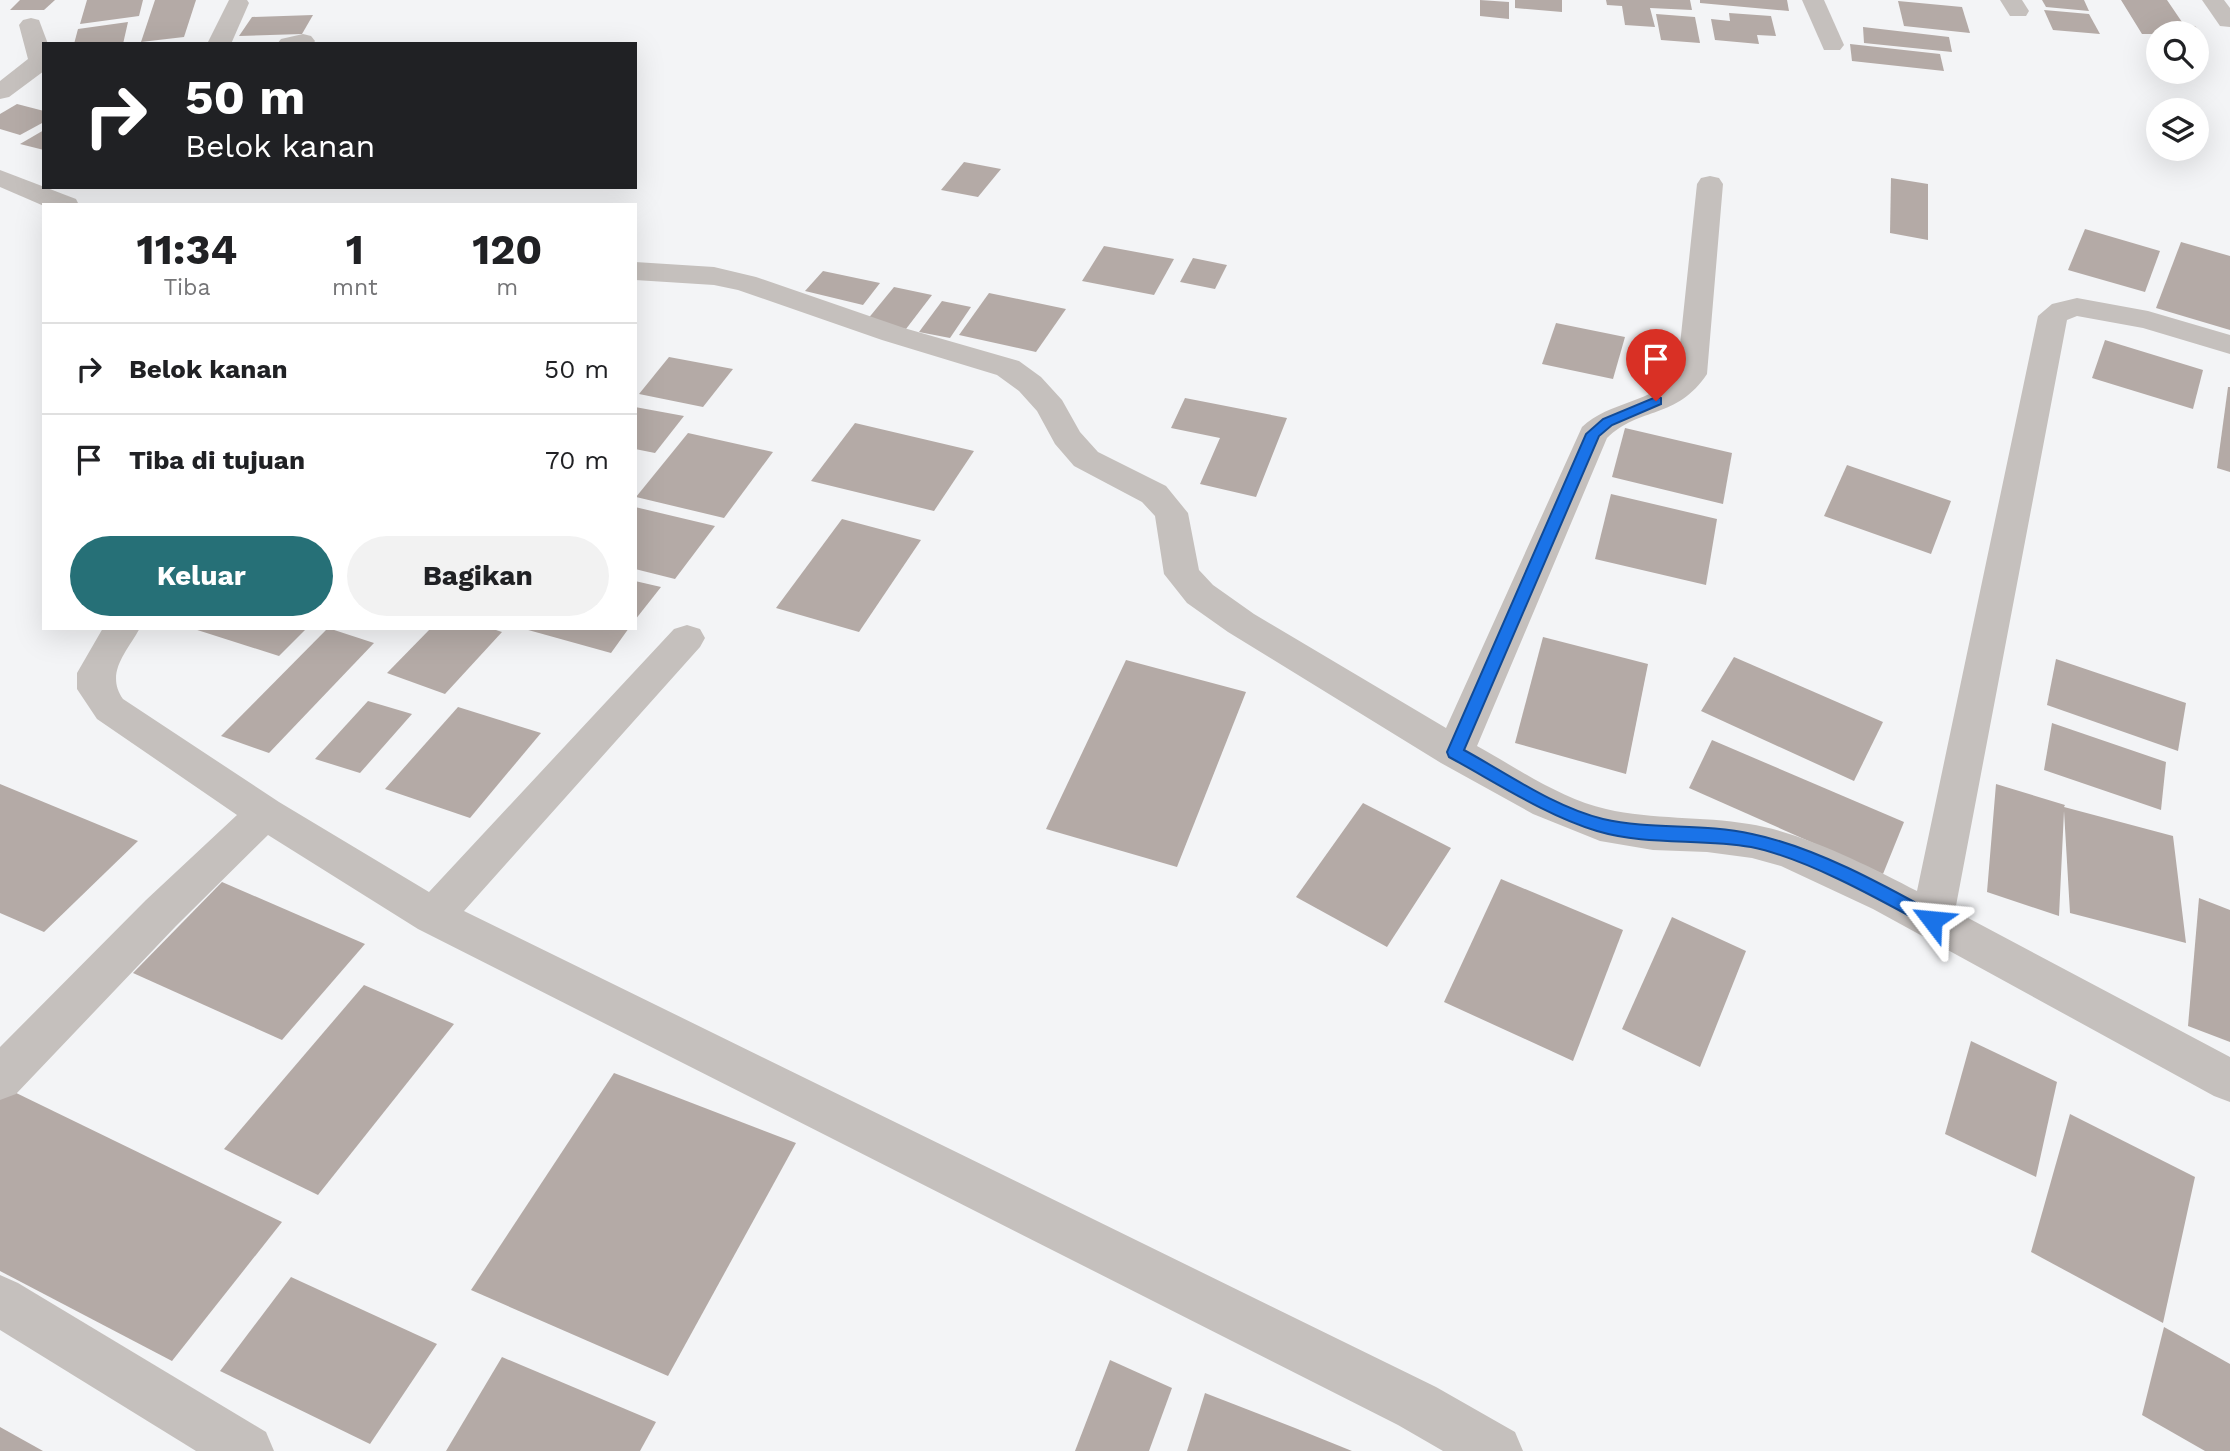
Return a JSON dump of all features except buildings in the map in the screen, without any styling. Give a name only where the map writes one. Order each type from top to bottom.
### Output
[{"type":"street","points":[[1813,0],[1832,44]]},
{"type":"street","points":[[2213,0],[2228,21]]},
{"type":"street","points":[[220,42],[238,3]]},
{"type":"street","points":[[0,93],[32,70],[40,59],[31,26]]},
{"type":"street","points":[[0,93],[42,86]]},
{"type":"street","points":[[0,178],[61,203]]},
{"type":"street","points":[[1455,752],[1593,434],[1607,422],[1681,391],[1692,374],[1710,184]]},
{"type":"street","points":[[637,271],[714,276],[746,283],[893,334],[1008,368],[1030,384],[1051,407],[1066,437],[1086,459],[1154,494],[1171,513],[1182,574],[1200,594],[1241,623],[1455,752],[1547,803],[1600,825],[1653,834],[1707,835],[1752,841],[1791,852],[1888,896],[2230,1081]]},
{"type":"street","points":[[1932,920],[2053,316],[2062,310],[2077,307],[2148,320],[2230,345]]},
{"type":"street","points":[[121,630],[96,673],[96,689],[110,709],[265,813],[433,916],[1417,1405],[1496,1451]]},
{"type":"street","points":[[433,916],[687,638]]},
{"type":"street","points":[[0,1079],[161,913],[265,813]]},
{"type":"street","points":[[0,1301],[247,1451]]},
{"type":"route","points":[[1656,401],[1607,422],[1593,434],[1455,752],[1547,803],[1600,825],[1653,834],[1707,835],[1752,841],[1791,852],[1888,896],[1932,920]]}]
